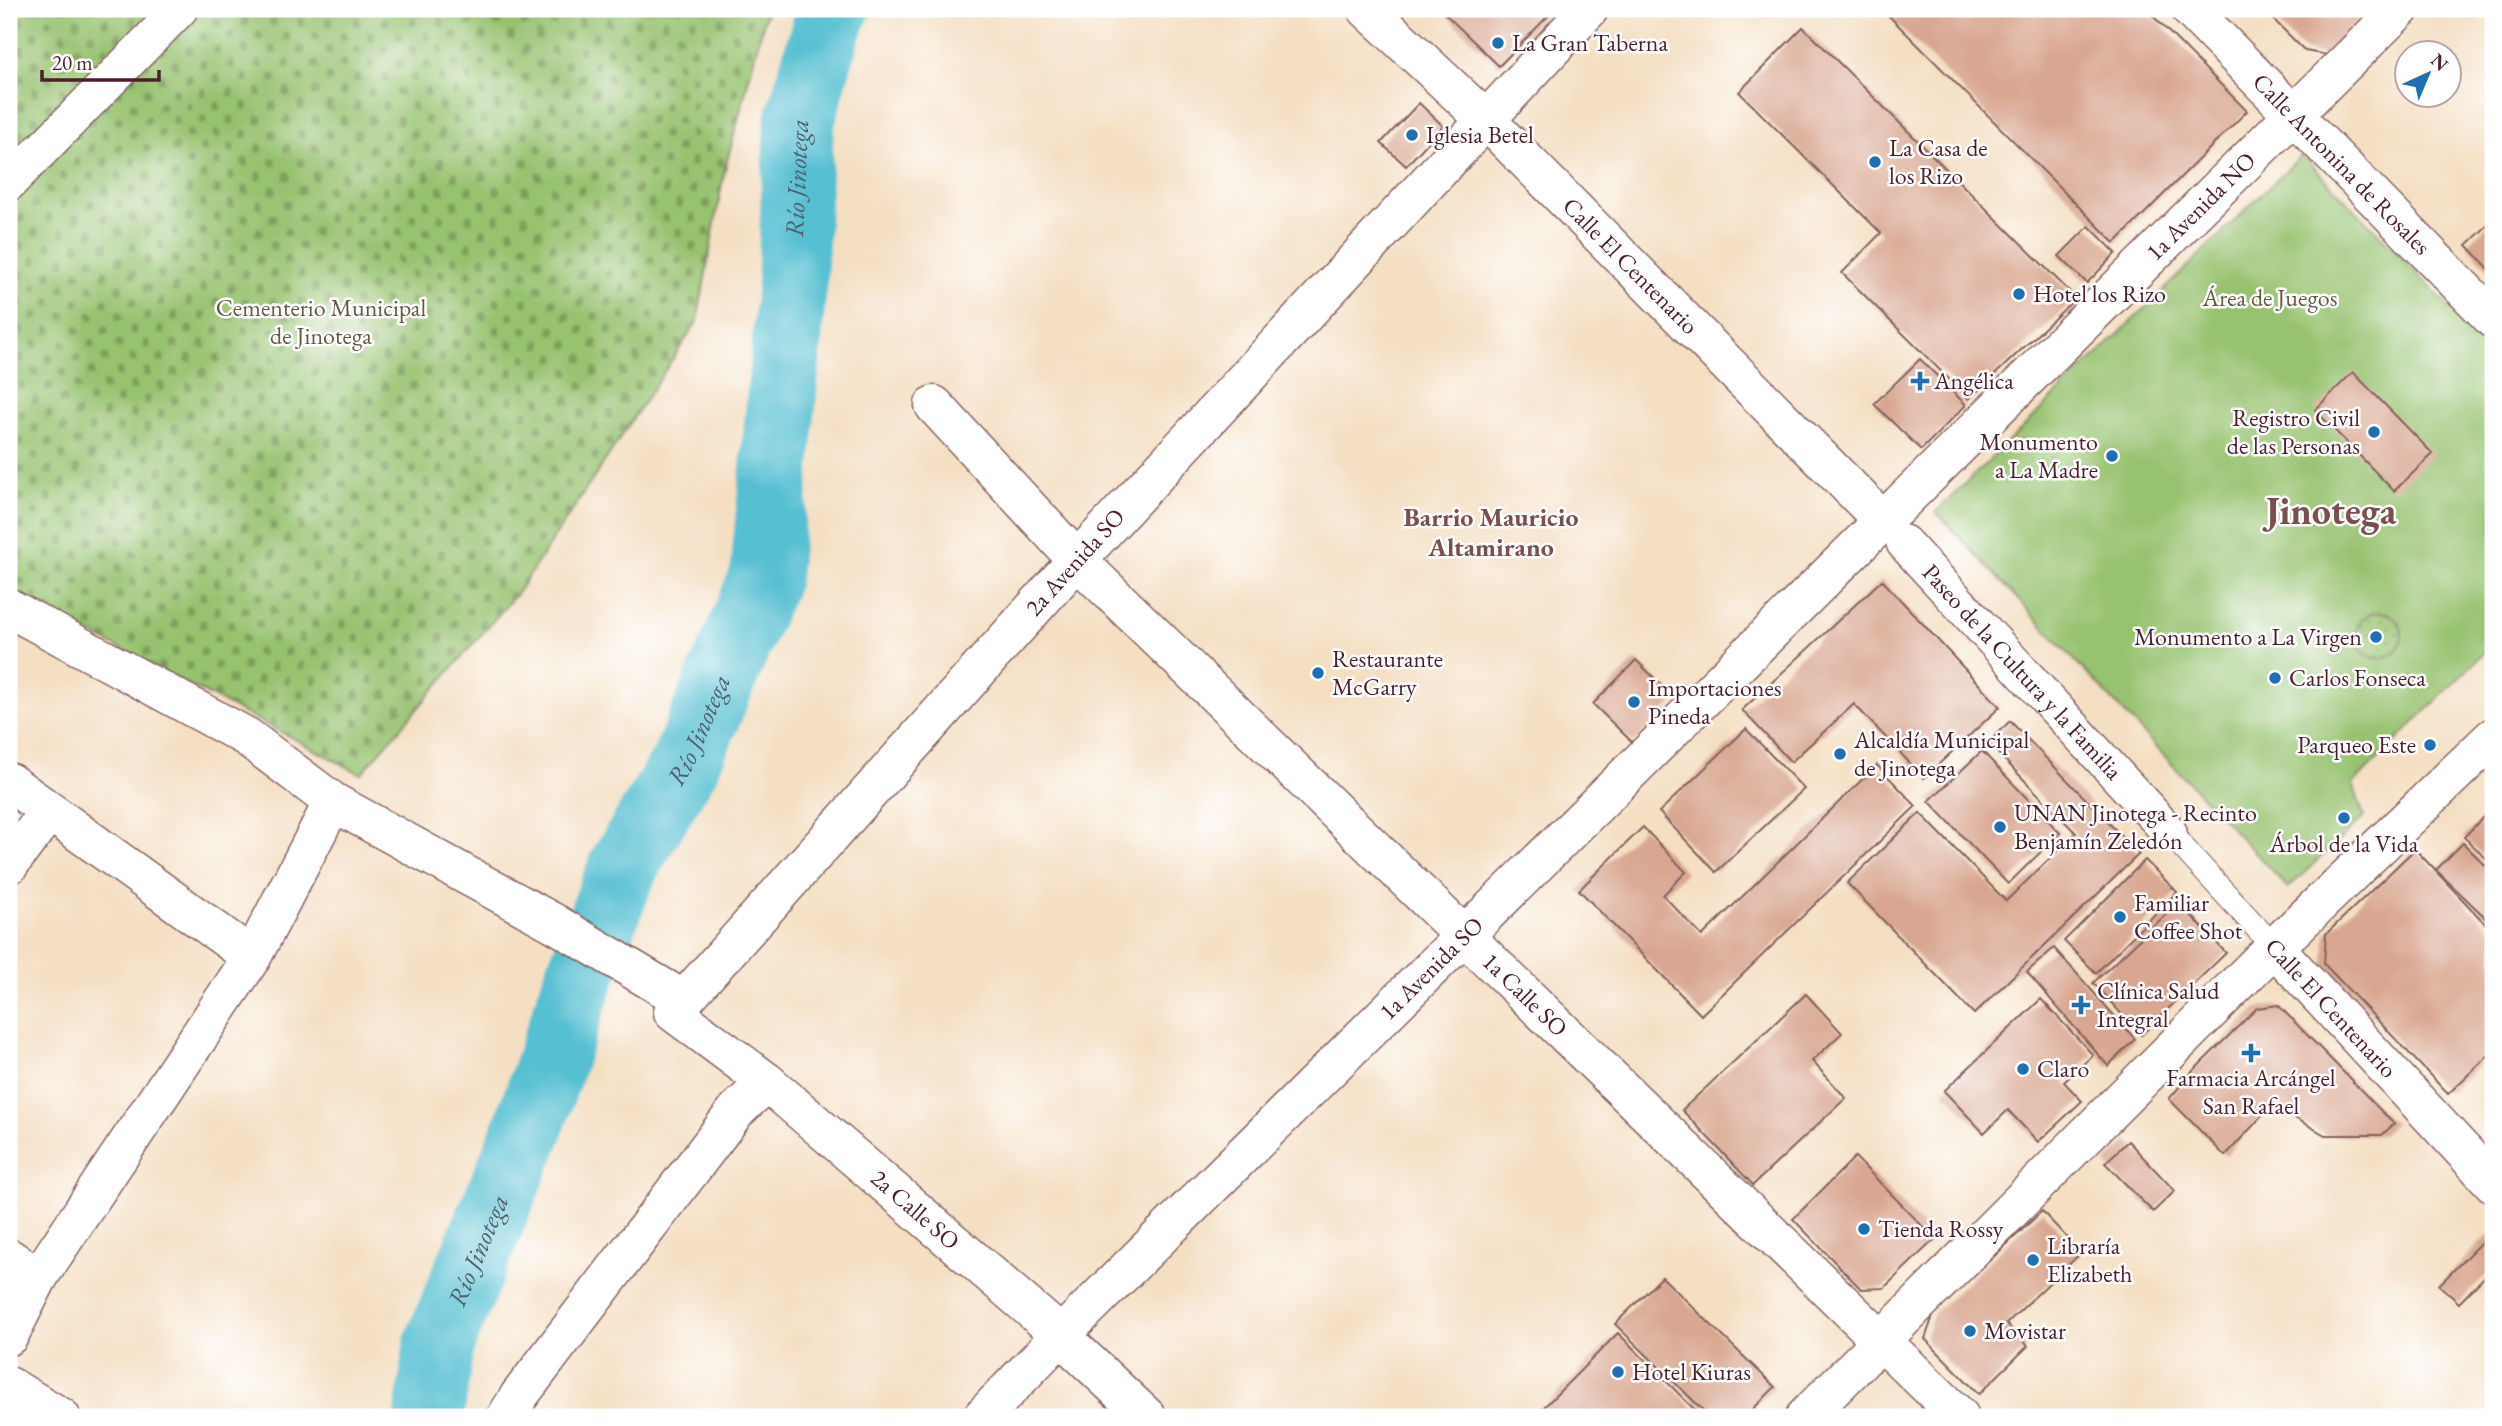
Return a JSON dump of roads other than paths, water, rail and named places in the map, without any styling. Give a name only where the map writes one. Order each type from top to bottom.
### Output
[{"type":"street","points":[[9,183],[180,9]]},
{"type":"street","name":"2a Avenida SO","points":[[679,1006],[1077,560],[1589,9]]},
{"type":"street","name":"Calle Antonina de Rosales","points":[[2190,9],[2493,319]]},
{"type":"street","name":"1a Avenida NO","points":[[1894,532],[2293,115],[2400,9]]},
{"type":"street","name":"Calle El Centenario","points":[[1369,10],[1486,120],[1894,532]]},
{"type":"street","name":"1a Calle SO","points":[[934,405],[1077,560],[1960,1417]]},
{"type":"street","name":"Paseo de la Cultura y la Familia","points":[[1894,532],[2169,832]]},
{"type":"street","name":"1a Avenida SO","points":[[982,1417],[1061,1335],[1465,936],[1894,532]]},
{"type":"street","name":"2a Calle SO","points":[[9,608],[247,737],[332,802],[650,978],[766,1082],[1061,1335],[1147,1417]]},
{"type":"street","points":[[1805,1417],[2275,948],[2493,737]]},
{"type":"street","points":[[9,782],[252,957]]},
{"type":"street","points":[[9,1336],[23,1268],[252,957],[332,802]]},
{"type":"street","points":[[9,865],[50,811]]},
{"type":"street","name":"Calle El Centenario","points":[[2275,948],[2493,1183]]},
{"type":"street","points":[[506,1417],[519,1396],[736,1111],[766,1082]]},
{"type":"street","points":[[9,1386],[61,1417]]},
{"type":"lane","name":"Calle El Centenario","points":[[2169,832],[2275,948]]},
{"type":"waterway","name":"Río Jinotega","points":[[429,1417],[439,1344],[527,1132],[578,982],[624,865],[685,764],[765,576],[792,284],[799,125],[826,29],[835,9]]},
{"type":"place","name":"La Gran Taberna","points":[[1498,43]]},
{"type":"place","name":"Iglesia Betel","points":[[1412,135]]},
{"type":"place","name":"La Casa de los Rizo","points":[[1875,162]]},
{"type":"place","name":"Hotel los Rizo","points":[[2019,294]]},
{"type":"place","name":"Angélica","points":[[1920,381]]},
{"type":"place","name":"Registro Civil de las Personas","points":[[2374,432]]},
{"type":"place","name":"Monumento a La Madre","points":[[2112,456]]},
{"type":"place","name":"Monumento a La Virgen","points":[[2376,637]]},
{"type":"place","name":"Restaurante McGarry","points":[[1318,673]]},
{"type":"place","name":"Carlos Fonseca","points":[[2275,678]]},
{"type":"place","name":"Importaciones Pineda","points":[[1634,702]]},
{"type":"place","name":"Parqueo Este","points":[[2430,745]]},
{"type":"place","name":"Alcaldía Municipal de Jinotega","points":[[1840,754]]},
{"type":"place","name":"Árbol de la Vida","points":[[2344,818]]},
{"type":"place","name":"UNAN Jinotega - Recinto Benjamín Zeledón","points":[[2000,827]]},
{"type":"place","name":"Familiar Coffee Shot","points":[[2120,917]]},
{"type":"place","name":"Clínica Salud Integral","points":[[2081,1005]]},
{"type":"place","name":"Farmacia Arcángel San Rafael","points":[[2251,1053]]},
{"type":"place","name":"Claro","points":[[2023,1069]]},
{"type":"place","name":"Tienda Rossy","points":[[1864,1229]]},
{"type":"place","name":"Libraría Elizabeth","points":[[2033,1260]]},
{"type":"place","name":"Movistar","points":[[1970,1331]]},
{"type":"place","name":"Hotel Kiuras","points":[[1618,1372]]},
{"type":"district","name":"Jinotega","points":[[2331,511]]},
{"type":"district","name":"Barrio Mauricio Altamirano","points":[[1491,532]]},
{"type":"park label","name":"Área de Juegos","points":[[2270,298]]},
{"type":"park label","name":"Cementerio Municipal de Jinotega","points":[[321,322]]}]
